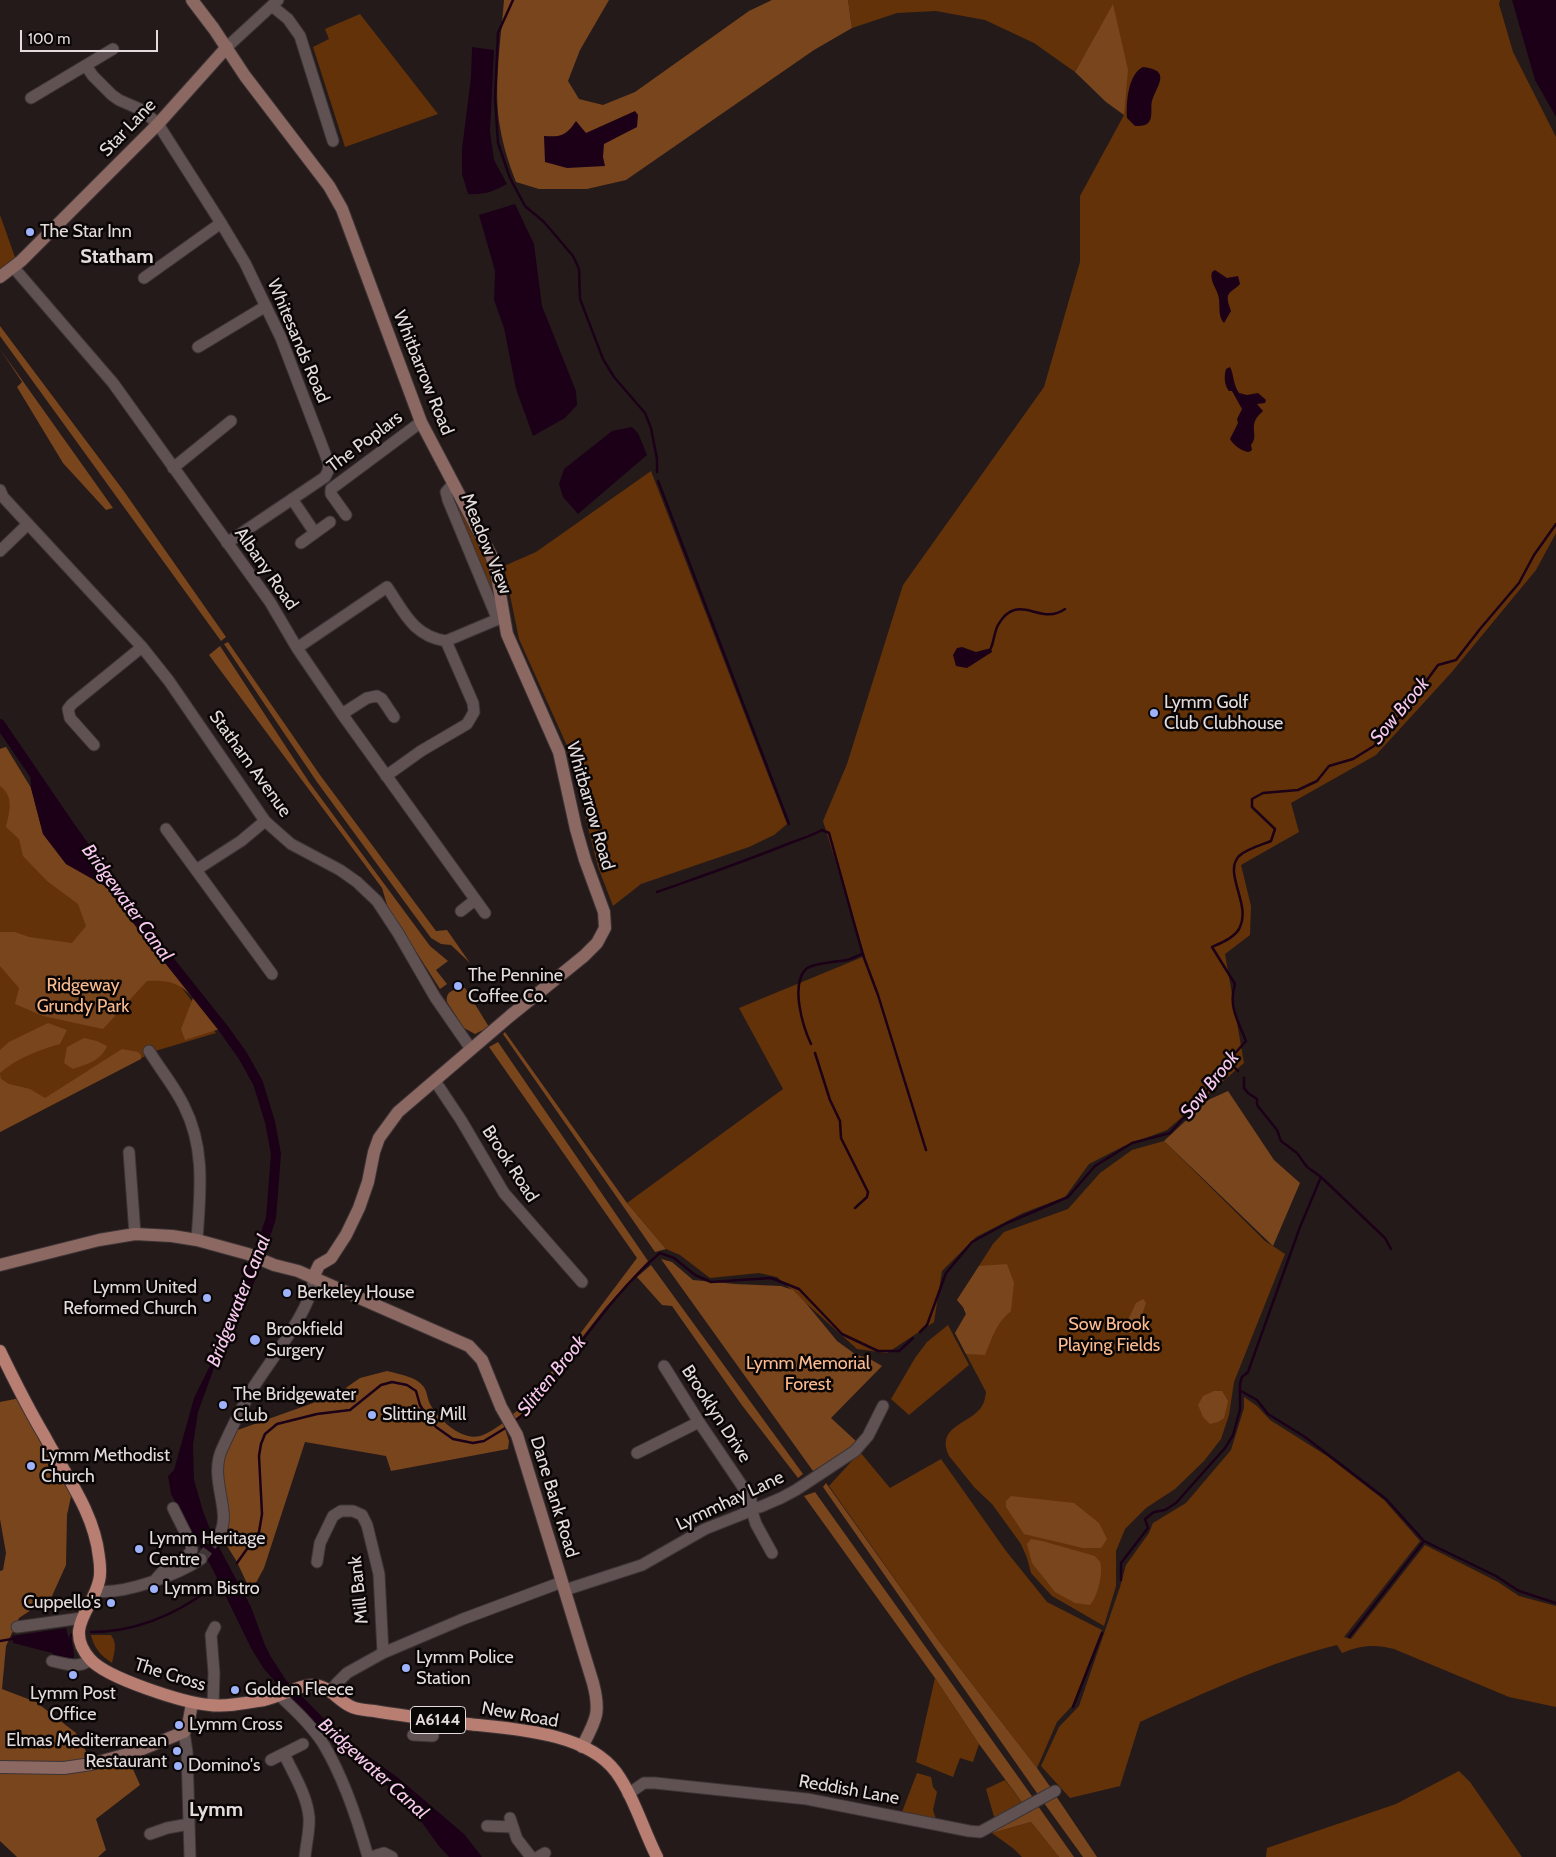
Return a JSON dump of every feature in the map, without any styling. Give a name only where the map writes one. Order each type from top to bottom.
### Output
[{"type":"main road","points":[[0,1351],[44,1437],[84,1504],[92,1523],[100,1560],[100,1578],[96,1591],[81,1621],[85,1650]]},
{"type":"main road","name":"The Cross","points":[[85,1650],[108,1673],[192,1703],[213,1706],[240,1704],[283,1695]]},
{"type":"main road","name":"New Road","points":[[283,1695],[299,1688],[316,1686],[331,1691],[353,1708],[546,1735],[582,1747]]},
{"type":"main road","name":"A6144","points":[[582,1747],[602,1757],[615,1771],[628,1794],[657,1857]]},
{"type":"street","name":"Whitbarrow Road","points":[[192,0],[227,47],[245,76],[329,186],[342,209],[421,422],[491,555],[496,571],[500,617],[559,752],[576,829],[585,860],[603,906],[606,921],[602,936],[584,956],[398,1112],[379,1138],[368,1182],[356,1215],[331,1258],[319,1265],[313,1278],[314,1285],[306,1306],[252,1389],[218,1460],[218,1482],[224,1524],[219,1535]]},
{"type":"street","name":"Star Lane","points":[[0,277],[14,268],[158,124],[227,47],[275,3]]},
{"type":"street","points":[[275,3],[300,36],[333,141]]},
{"type":"street","points":[[32,98],[54,91],[86,66],[114,49]]},
{"type":"street","name":"Whitesands Road","points":[[86,66],[112,95],[142,110],[158,124],[221,223],[245,263],[266,306],[293,367],[328,464],[328,471],[325,477],[227,543]]},
{"type":"street","points":[[144,278],[221,223]]},
{"type":"street","name":"Albany Road","points":[[14,268],[113,383],[270,602],[297,648],[342,714],[485,913]]},
{"type":"street","points":[[198,347],[266,306]]},
{"type":"street","points":[[173,468],[231,420]]},
{"type":"street","name":"The Poplars","points":[[346,516],[331,494],[332,489],[421,422]]},
{"type":"street","name":"Meadow View","points":[[453,484],[446,492],[448,500],[500,617]]},
{"type":"street","name":"Statham Avenue","points":[[0,490],[3,497],[142,647],[169,681],[265,821],[291,844],[340,870],[357,882],[377,901],[435,997],[471,1050]]},
{"type":"street","points":[[292,499],[315,533]]},
{"type":"street","points":[[301,543],[330,522]]},
{"type":"street","points":[[0,551],[28,524]]},
{"type":"street","points":[[297,648],[387,588],[415,628],[426,636],[446,641],[500,617]]},
{"type":"street","points":[[386,776],[421,751],[463,728],[473,717],[473,702],[446,641]]},
{"type":"street","points":[[94,745],[70,718],[66,708],[142,647]]},
{"type":"street","points":[[342,714],[367,698],[377,696],[394,716]]},
{"type":"street","points":[[196,870],[242,841],[265,821]]},
{"type":"street","points":[[166,829],[272,974]]},
{"type":"street","points":[[461,911],[475,900]]},
{"type":"street","points":[[148,1051],[184,1106],[197,1139],[201,1187],[197,1240]]},
{"type":"street","name":"Brook Road","points":[[435,1081],[461,1120],[504,1193],[582,1282]]},
{"type":"street","points":[[129,1152],[135,1234]]},
{"type":"street","name":"Dane Bank Road","points":[[0,1265],[99,1240],[135,1234],[172,1236],[197,1240],[248,1254],[274,1265],[298,1271],[469,1346],[482,1360],[517,1435],[563,1586],[472,1616],[383,1653],[347,1673],[336,1682],[331,1691]]},
{"type":"street","name":"Brooklyn Drive","points":[[664,1366],[751,1499],[756,1524],[772,1553]]},
{"type":"street","name":"Lymmhay Lane","points":[[563,1586],[642,1565],[705,1529],[796,1490],[855,1451],[868,1436],[883,1406]]},
{"type":"street","points":[[637,1453],[699,1422]]},
{"type":"street","points":[[155,1580],[164,1570],[188,1555],[192,1550],[191,1544],[173,1508]]},
{"type":"street","name":"Mill Bank","points":[[317,1562],[320,1543],[333,1516],[348,1510],[362,1515],[367,1525],[379,1574],[383,1653]]},
{"type":"street","points":[[96,1591],[107,1592],[125,1589],[155,1580],[182,1571],[201,1559]]},
{"type":"street","points":[[563,1586],[598,1704],[596,1717],[582,1747]]},
{"type":"street","points":[[17,1628],[81,1621]]},
{"type":"street","points":[[213,1706],[214,1673],[211,1635],[215,1627]]},
{"type":"street","points":[[52,1661],[80,1666],[85,1650]]},
{"type":"street","points":[[283,1695],[312,1729],[330,1756],[357,1820],[370,1857],[384,1854],[392,1857]]},
{"type":"street","points":[[0,1767],[64,1768],[91,1764],[135,1752],[184,1732],[188,1726],[192,1703]]},
{"type":"street","points":[[421,1718],[422,1736]]},
{"type":"street","points":[[184,1732],[187,1740],[190,1857]]},
{"type":"street","points":[[271,1760],[303,1744]]},
{"type":"street","points":[[284,1754],[308,1811],[309,1819],[305,1857]]},
{"type":"street","name":"Reddish Lane","points":[[628,1794],[644,1783],[807,1799],[980,1832],[1055,1791]]},
{"type":"street","points":[[487,1826],[512,1823],[521,1846],[531,1857]]},
{"type":"street","points":[[150,1834],[167,1828],[189,1824]]},
{"type":"green space","points":[[504,0],[609,0],[580,50],[568,81],[579,99],[603,105],[635,92],[749,11],[772,0],[848,0],[852,28],[814,50],[626,180],[587,189],[539,189],[516,182],[501,134],[497,80]]},
{"type":"green space","points":[[848,0],[1500,0],[1499,4],[1513,52],[1556,137],[1556,533],[1536,570],[1451,673],[1376,755],[1291,803],[1299,832],[1241,865],[1251,906],[1250,935],[1225,954],[1244,1063],[1167,1130],[1124,1146],[1089,1164],[1065,1197],[1023,1213],[976,1237],[942,1271],[934,1322],[887,1353],[857,1349],[777,1277],[759,1273],[710,1278],[680,1255],[666,1249],[627,1203],[783,1089],[739,1008],[865,956],[823,821],[847,764],[903,585],[1044,387],[1080,262],[1080,196],[1124,115],[1113,5],[1075,72],[1034,43],[985,20],[936,11],[897,13],[852,28]]},
{"type":"green space","points":[[1113,4],[1128,70],[1124,115],[1106,102],[1075,72]]},
{"type":"green space","points":[[360,14],[438,114],[345,147],[313,47],[329,39],[325,29]]},
{"type":"green space","points":[[0,215],[16,260],[0,270]]},
{"type":"green space","points":[[0,326],[123,490],[226,637],[221,641],[0,336]]},
{"type":"green space","points":[[0,349],[113,508],[106,510],[63,463],[17,387],[22,382]]},
{"type":"green space","points":[[651,471],[787,824],[774,835],[749,847],[641,884],[613,906],[598,867],[568,748],[519,639],[504,566],[536,552]]},
{"type":"green space","points":[[448,489],[491,555],[497,618]]},
{"type":"green space","points":[[228,642],[320,775],[436,931],[447,930],[470,963],[451,945],[441,944],[431,938],[317,782],[224,644]]},
{"type":"green space","points":[[220,646],[309,782],[430,946],[448,961],[436,970],[447,984],[440,989],[388,908],[382,888],[209,655]]},
{"type":"green space","name":"Ridgeway Grundy Park","points":[[6,747],[31,788],[43,834],[66,864],[105,886],[216,1033],[155,1051],[0,1132],[0,749]]},
{"type":"green space","points":[[6,747],[31,788],[43,834],[66,864],[105,886],[123,899],[140,924],[223,1028],[185,1040],[181,1029],[193,998],[178,985],[161,981],[147,981],[103,1029],[43,1016],[15,1004],[19,988],[0,966],[0,932],[15,932],[29,937],[72,943],[86,926],[78,904],[47,881],[23,856],[19,839],[6,827],[10,805],[8,795],[0,786],[0,749]]},
{"type":"green space","points":[[465,988],[489,1027],[475,1034],[464,1028],[447,1002],[449,993]]},
{"type":"green space","points":[[48,1023],[67,1030],[60,1044],[28,1055],[0,1073],[0,1050],[9,1042]]},
{"type":"green space","points":[[505,1032],[627,1203],[666,1249],[655,1252],[503,1034]]},
{"type":"green space","points":[[84,1038],[107,1046],[97,1059],[73,1069],[64,1063],[67,1047]]},
{"type":"green space","points":[[498,1042],[648,1261],[605,1308],[516,1420],[512,1415],[531,1399],[637,1258],[489,1047]]},
{"type":"green space","points":[[122,1049],[138,1052],[141,1055],[141,1059],[0,1132],[0,1073],[1,1079],[9,1084],[30,1089],[45,1098]]},
{"type":"green space","points":[[1228,1091],[1274,1160],[1300,1183],[1273,1246],[1164,1141],[1208,1100]]},
{"type":"green space","name":"Sow Brook Playing Fields","points":[[1164,1141],[1265,1241],[1285,1254],[1234,1382],[1229,1415],[1221,1439],[1204,1461],[1175,1489],[1146,1508],[1125,1529],[1116,1551],[1116,1586],[1104,1626],[1052,1596],[1031,1573],[1021,1544],[992,1504],[975,1488],[949,1456],[946,1439],[949,1433],[979,1410],[985,1399],[986,1392],[955,1333],[966,1314],[957,1300],[993,1244],[1004,1232],[1068,1209],[1100,1173],[1132,1150]]},
{"type":"green space","name":"Lymm Memorial Forest","points":[[661,1259],[672,1262],[693,1280],[781,1286],[793,1290],[837,1341],[855,1354],[870,1359],[882,1366],[831,1418],[857,1442],[850,1451],[813,1471]]},
{"type":"green space","points":[[1007,1264],[1014,1283],[1011,1311],[998,1326],[985,1355],[966,1354],[955,1333],[966,1314],[957,1300],[979,1266]]},
{"type":"green space","points":[[651,1265],[803,1474],[798,1478],[741,1404],[672,1306],[662,1305],[637,1277]]},
{"type":"green space","points":[[1143,1299],[1146,1303],[1142,1315],[1131,1333],[1126,1332],[1126,1324],[1136,1303]]},
{"type":"green space","points":[[948,1325],[969,1365],[909,1415],[891,1399],[915,1358],[927,1342]]},
{"type":"green space","points":[[387,1371],[406,1376],[420,1383],[426,1392],[430,1404],[439,1417],[460,1433],[475,1437],[491,1431],[503,1423],[509,1441],[508,1449],[391,1471],[386,1456],[305,1442],[264,1568],[251,1592],[237,1562],[221,1536],[218,1468],[235,1431],[340,1392],[360,1378]]},
{"type":"green space","points":[[1214,1391],[1222,1391],[1228,1401],[1224,1418],[1210,1424],[1203,1417],[1198,1405],[1203,1396]]},
{"type":"green space","points":[[1244,1397],[1257,1406],[1270,1420],[1327,1456],[1384,1500],[1420,1541],[1344,1637],[1351,1639],[1425,1545],[1498,1582],[1519,1596],[1556,1606],[1556,1707],[1509,1697],[1394,1649],[1368,1646],[1342,1653],[1337,1645],[1262,1669],[1140,1722],[1120,1786],[1070,1798],[1041,1766],[1059,1727],[1079,1706],[1126,1565],[1149,1533],[1153,1523],[1186,1503],[1231,1450],[1244,1408]]},
{"type":"green space","points":[[20,1398],[72,1492],[67,1515],[66,1565],[52,1596],[19,1618],[6,1646],[2,1689],[36,1702],[76,1733],[89,1757],[128,1758],[140,1785],[96,1819],[106,1850],[98,1857],[17,1857],[0,1841],[0,1571],[3,1570],[6,1553],[0,1519],[0,1402]]},
{"type":"green space","points":[[860,1452],[890,1488],[941,1459],[1006,1551],[1047,1602],[1102,1630],[1072,1706],[1057,1722],[1037,1768],[938,1640],[829,1486]]},
{"type":"green space","points":[[826,1483],[938,1640],[1051,1788],[1039,1796],[823,1487]]},
{"type":"green space","points":[[815,1492],[1034,1799],[1024,1805],[979,1744],[935,1678],[804,1496]]},
{"type":"green space","points":[[1011,1496],[1074,1503],[1099,1523],[1107,1539],[1101,1548],[1083,1548],[1024,1534],[1006,1507],[1006,1501]]},
{"type":"green space","points":[[1031,1539],[1095,1556],[1100,1562],[1101,1572],[1097,1591],[1090,1605],[1075,1603],[1055,1592],[1032,1563],[1027,1544]]},
{"type":"green space","points":[[91,1635],[111,1635],[115,1645],[112,1663],[98,1651]]},
{"type":"green space","points":[[935,1678],[979,1744],[973,1762],[960,1758],[953,1777],[916,1762]]},
{"type":"green space","points":[[1459,1771],[1470,1782],[1522,1857],[1266,1857],[1267,1848],[1396,1804]]},
{"type":"green space","points":[[917,1773],[931,1777],[933,1787],[937,1792],[933,1810],[936,1819],[902,1812]]},
{"type":"green space","points":[[1005,1780],[1024,1805],[995,1820],[986,1789]]},
{"type":"green space","points":[[1056,1796],[1097,1857],[1083,1857],[1044,1803]]},
{"type":"green space","points":[[1038,1806],[1074,1857],[1059,1857],[1031,1822],[992,1833],[994,1828]]},
{"type":"green space","points":[[1031,1822],[1059,1857],[1022,1857],[992,1833]]},
{"type":"water","points":[[1512,0],[1556,0],[1556,117],[1535,80]]},
{"type":"water","points":[[472,47],[494,50],[490,131],[494,160],[507,184],[479,194],[468,194],[462,174],[462,149],[471,77]]},
{"type":"water","points":[[1143,67],[1157,71],[1160,79],[1152,101],[1149,122],[1144,125],[1135,126],[1127,118],[1128,97],[1134,76]]},
{"type":"water","points":[[635,111],[638,115],[637,127],[604,144],[603,157],[605,166],[567,168],[545,162],[544,136],[566,133],[576,121],[586,133]]},
{"type":"water","points":[[515,204],[534,244],[542,306],[576,391],[577,405],[565,418],[533,436],[516,389],[504,328],[494,300],[495,271],[479,215]]},
{"type":"water","points":[[1215,270],[1227,278],[1238,276],[1240,284],[1229,294],[1228,300],[1231,311],[1224,323],[1220,315],[1219,299],[1211,276]]},
{"type":"water","points":[[1230,367],[1239,393],[1247,395],[1258,393],[1266,400],[1265,403],[1257,404],[1263,411],[1257,417],[1251,445],[1252,450],[1249,452],[1238,448],[1230,439],[1242,409],[1232,391],[1227,389],[1225,383],[1226,369]]},
{"type":"water","points":[[632,427],[638,433],[647,455],[578,514],[563,497],[559,484],[564,469],[612,431]]},
{"type":"water","points":[[962,647],[976,652],[991,648],[992,652],[967,668],[956,666],[953,655],[957,648]]},
{"type":"water","points":[[30,767],[71,828],[123,899],[105,886],[66,864],[43,834],[31,788]]},
{"type":"water","points":[[229,1327],[198,1412],[193,1445],[194,1480],[212,1534],[251,1607],[271,1657],[286,1680],[341,1736],[397,1777],[464,1834],[482,1857],[449,1857],[423,1824],[389,1787],[320,1733],[264,1669],[251,1648],[213,1570],[171,1494],[168,1476],[174,1470],[194,1398]]},
{"type":"water","points":[[66,1628],[74,1659],[13,1643],[12,1636]]},
{"type":"waterway","points":[[513,0],[498,33],[495,98],[498,143],[510,178],[525,206],[544,222],[573,256],[579,269],[580,299],[603,359],[614,377],[645,413],[651,428],[657,459],[657,472]]},
{"type":"waterway","points":[[658,481],[789,824]]},
{"type":"waterway","name":"Sow Brook","points":[[920,1332],[927,1325],[946,1273],[972,1242],[1007,1223],[1068,1197],[1095,1166],[1132,1143],[1170,1133],[1205,1094],[1221,1069],[1246,1041],[1233,1006],[1235,984],[1212,947],[1228,939],[1240,927],[1242,909],[1235,880],[1235,863],[1239,856],[1246,851],[1271,841],[1275,829],[1252,807],[1252,799],[1263,793],[1298,790],[1317,781],[1329,766],[1353,759],[1374,746],[1403,713],[1438,665],[1456,660],[1519,583],[1534,555],[1556,524]]},
{"type":"waterway","points":[[991,648],[998,625],[1013,610],[1021,609],[1047,614],[1065,609]]},
{"type":"waterway","name":"Bridgewater Canal","points":[[0,724],[137,920],[223,1028],[243,1056],[258,1083],[270,1122],[276,1154],[271,1218],[252,1275],[224,1338]]},
{"type":"waterway","points":[[657,892],[822,830],[829,833],[863,955],[878,995],[926,1150]]},
{"type":"waterway","points":[[811,1044],[802,1017],[798,995],[801,976],[809,967],[847,960],[862,954]]},
{"type":"waterway","points":[[815,1053],[830,1100],[840,1121],[841,1138],[868,1192],[867,1197],[855,1208]]},
{"type":"waterway","points":[[1228,1061],[1238,1071]]},
{"type":"waterway","points":[[1244,1078],[1244,1088],[1257,1099],[1257,1105],[1277,1130],[1281,1141],[1297,1153],[1307,1167],[1321,1177],[1385,1238],[1391,1249]]},
{"type":"waterway","points":[[1121,1580],[1121,1563],[1148,1528],[1145,1519],[1154,1512],[1165,1510],[1176,1503],[1225,1448],[1233,1435],[1240,1410],[1240,1384],[1242,1377],[1248,1372],[1300,1227],[1321,1177]]},
{"type":"waterway","name":"Sow Brook","points":[[513,1422],[527,1411],[539,1397],[620,1293],[660,1253],[674,1258],[695,1275],[711,1282],[771,1278],[799,1289],[842,1334],[878,1351],[899,1351],[913,1338]]},
{"type":"waterway","name":"Slitten Brook","points":[[237,1563],[259,1532],[262,1514],[259,1456],[265,1434],[277,1424],[317,1414],[350,1410],[381,1385],[392,1382],[407,1385],[416,1391],[420,1405],[426,1415],[436,1427],[453,1439],[473,1443],[484,1441],[507,1427]]},
{"type":"waterway","points":[[1241,1391],[1257,1400],[1268,1414],[1305,1437],[1386,1499],[1424,1541],[1496,1576],[1519,1591],[1556,1603]]},
{"type":"waterway","points":[[1349,1637],[1424,1541]]},
{"type":"waterway","name":"Slitten Brook","points":[[91,1632],[123,1629],[154,1620],[183,1607],[210,1589]]},
{"type":"waterway","name":"Slitten Brook","points":[[73,1633],[70,1637],[73,1656]]},
{"type":"waterway","points":[[1073,1707],[1102,1633]]},
{"type":"waterway","points":[[0,1641],[12,1639]]},
{"type":"tunnel","points":[[201,1559],[219,1535]]},
{"type":"place","name":"The Star Inn","points":[[30,232]]},
{"type":"place","name":"Lymm Golf Club Clubhouse","points":[[1154,713]]},
{"type":"place","name":"The Pennine Coffee Co.","points":[[458,986]]},
{"type":"place","name":"Berkeley House","points":[[287,1293]]},
{"type":"place","name":"Lymm United Reformed Church","points":[[207,1298]]},
{"type":"place","name":"Brookfield Surgery","points":[[255,1340]]},
{"type":"place","name":"The Bridgewater Club","points":[[223,1405]]},
{"type":"place","name":"Slitting Mill","points":[[372,1415]]},
{"type":"place","name":"Lymm Methodist Church","points":[[31,1466]]},
{"type":"place","name":"Lymm Heritage Centre","points":[[139,1549]]},
{"type":"place","name":"Lymm Bistro","points":[[154,1589]]},
{"type":"place","name":"Cuppello's","points":[[111,1603]]},
{"type":"place","name":"Lymm Police Station","points":[[406,1668]]},
{"type":"place","name":"Lymm Post Office","points":[[73,1675]]},
{"type":"place","name":"Golden Fleece","points":[[235,1690]]},
{"type":"place","name":"Lymm Cross","points":[[179,1725]]},
{"type":"place","name":"Elmas Mediterranean Restaurant","points":[[177,1751]]},
{"type":"place","name":"Domino's","points":[[178,1766]]},
{"type":"district","name":"Statham","points":[[117,257]]},
{"type":"district","name":"Lymm","points":[[216,1810]]}]
